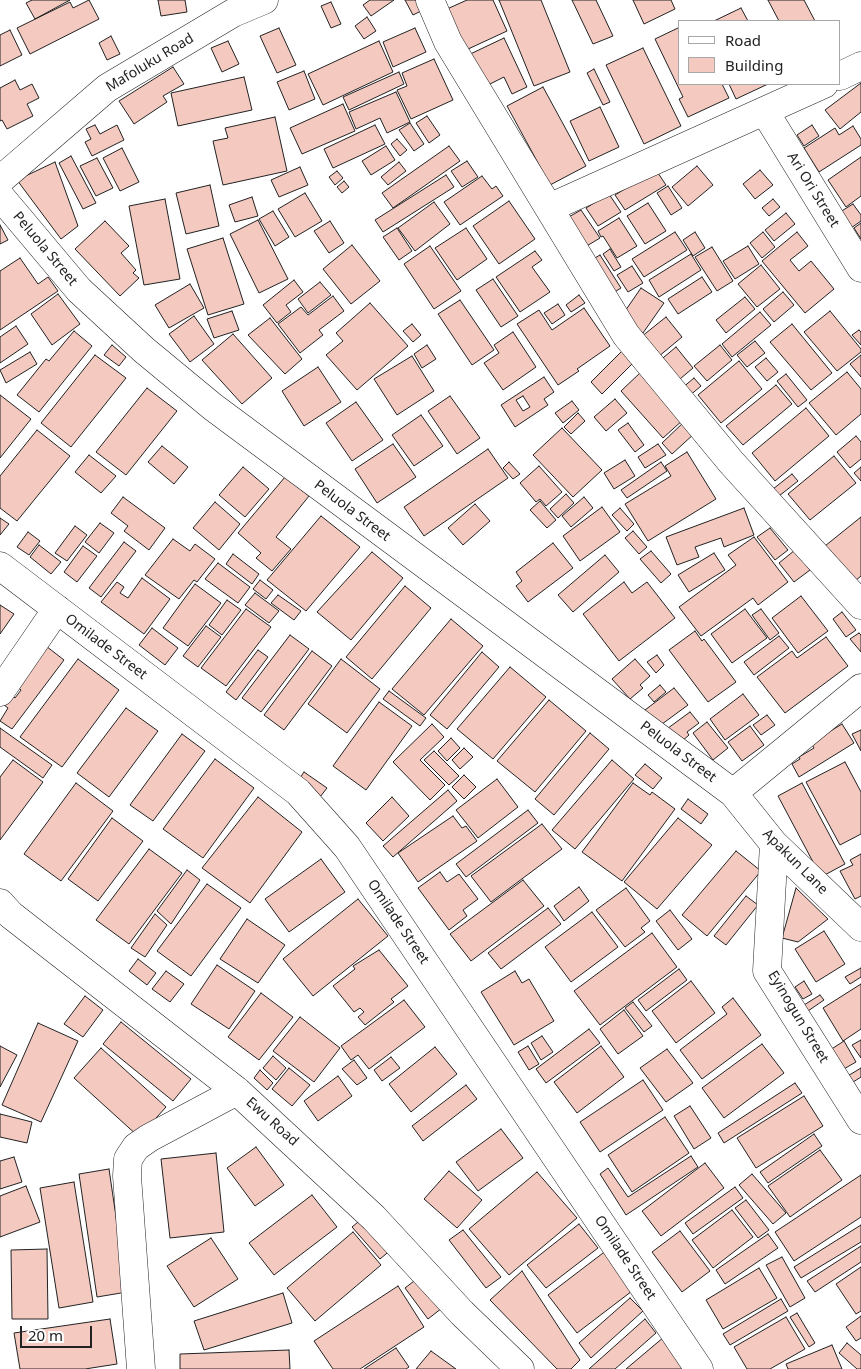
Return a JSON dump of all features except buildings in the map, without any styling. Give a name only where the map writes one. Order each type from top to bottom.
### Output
[{"type":"street","name":"Mafoluku Road","points":[[0,180],[107,88],[233,13],[264,0]]},
{"type":"street","points":[[430,0],[448,42],[626,335],[731,462],[861,605]]},
{"type":"street","points":[[841,76],[861,66]]},
{"type":"street","points":[[549,208],[822,85]]},
{"type":"street","name":"Ari Ori Street","points":[[765,112],[861,268]]},
{"type":"street","name":"Peluola Street","points":[[0,196],[79,290],[144,350],[213,407],[733,793]]},
{"type":"street","name":"Omilade Street","points":[[0,566],[298,792],[347,847],[699,1369]]},
{"type":"street","points":[[0,692],[57,609]]},
{"type":"street","points":[[733,793],[861,688]]},
{"type":"street","name":"Apakun Lane","points":[[733,793],[774,844],[861,927]]},
{"type":"street","name":"Eyinogun Street","points":[[774,844],[768,971],[861,1120]]},
{"type":"street","name":"Ewu Road","points":[[4,917],[237,1091],[374,1218],[462,1313],[520,1369]]},
{"type":"street","points":[[141,1369],[127,1176],[128,1160],[136,1147],[148,1138],[237,1091]]}]
